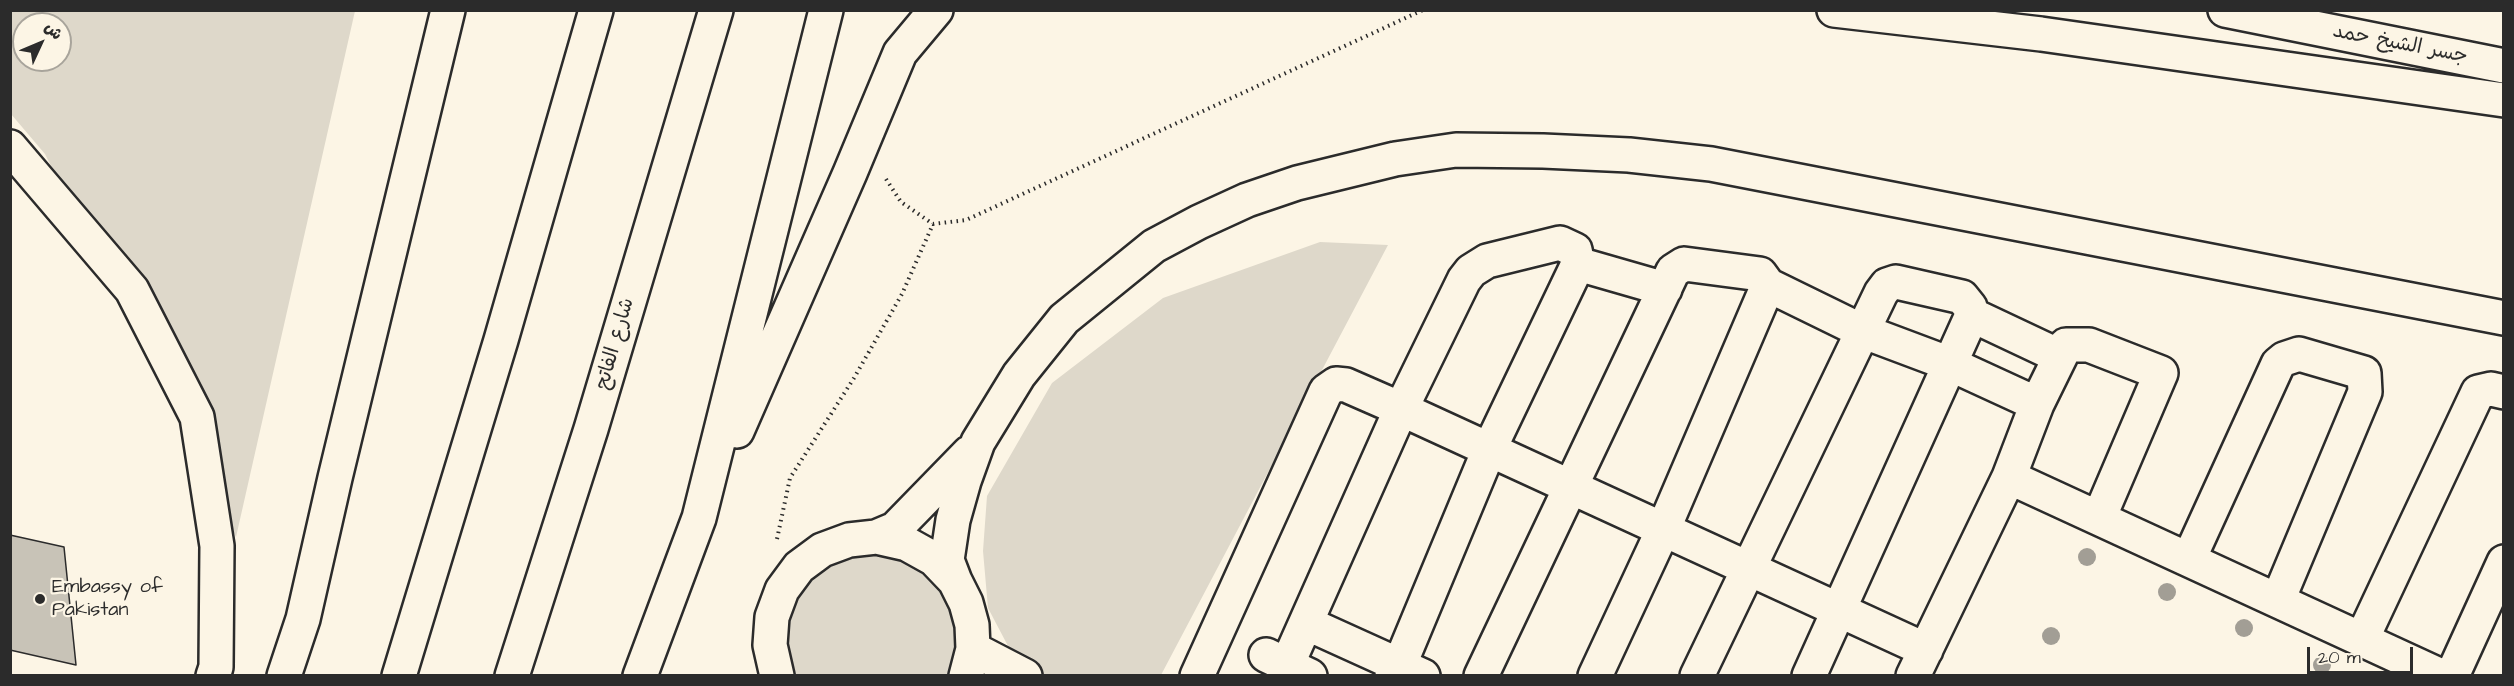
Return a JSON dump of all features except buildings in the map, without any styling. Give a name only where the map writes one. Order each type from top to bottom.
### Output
[{"type":"main road","points":[[284,675],[303,619],[448,10]]},
{"type":"main road","points":[[399,675],[501,340],[596,10]]},
{"type":"main road","name":"شارع الفاتح","points":[[512,675],[591,429],[716,10]]},
{"type":"main road","points":[[699,518],[826,10]]},
{"type":"main road","points":[[640,675],[699,518],[846,184],[900,52],[936,10]]},
{"type":"main road","points":[[1834,10],[2041,34],[2504,100]]},
{"type":"main road","name":"جسر الشيخ حمد","points":[[2225,10],[2504,66]]},
{"type":"main road","points":[[10,147],[132,290],[196,417],[217,546],[216,667],[213,675]]},
{"type":"main road","points":[[1025,675],[970,662],[972,625],[966,603],[946,560],[953,520],[978,442],[1019,375],[1058,326],[1154,246],[1228,209],[1297,183],[1395,159],[1456,150],[1575,152],[1711,164],[2504,318]]},
{"type":"main road","points":[[1288,665],[1306,623],[1401,408],[1464,280],[1471,271],[1487,261],[1560,243],[1575,250],[1578,264],[1489,450],[1405,672],[1306,623]]},
{"type":"main road","points":[[1578,264],[1665,289]]},
{"type":"main road","points":[[1481,675],[1572,488],[1673,270],[1684,264],[1760,274],[1768,285],[1862,331],[1950,364],[2037,404]]},
{"type":"main road","points":[[1697,675],[1881,293],[1887,285],[1896,282],[1962,297],[1970,307],[1972,315],[1809,675]]},
{"type":"main road","points":[[1596,675],[1663,530],[1768,285]]},
{"type":"main road","points":[[1972,315],[2059,356]]},
{"type":"main road","points":[[1197,675],[1326,391],[1336,384],[1346,385],[1401,408],[1837,610],[1919,663],[2009,477],[2037,404],[2066,345],[2089,345],[2162,373],[2099,518]]},
{"type":"main road","points":[[2189,559],[2278,364],[2284,359],[2299,354],[2364,373],[2365,392],[2278,600]]},
{"type":"main road","points":[[2362,639],[2478,392],[2492,389],[2504,392]]},
{"type":"main road","points":[[777,675],[770,645],[772,617],[782,590],[799,567],[822,550],[849,540],[876,537],[895,529],[978,442]]},
{"type":"main road","points":[[2009,477],[2441,675]]},
{"type":"main road","points":[[876,537],[907,544],[934,559],[955,581]]},
{"type":"main road","points":[[2452,675],[2504,562]]},
{"type":"path","points":[[882,172],[901,202],[933,224],[966,220],[1423,10]]},
{"type":"path","points":[[799,567],[776,543],[790,478],[854,378],[902,294],[933,224]]},
{"type":"shaded area","points":[[10,11],[355,11],[236,537],[45,154],[11,114]]},
{"type":"shaded area","points":[[1320,242],[1388,245],[1161,675],[1043,674],[1008,646],[988,608],[983,551],[987,496],[1052,383],[1163,298]]},
{"type":"shaded area","points":[[882,555],[911,563],[933,579],[950,601],[958,627],[959,654],[952,675],[794,675],[786,645],[790,615],[803,588],[825,568],[852,556]]},
{"type":"place","name":"Embassy of Pakistan","points":[[40,599]]}]
